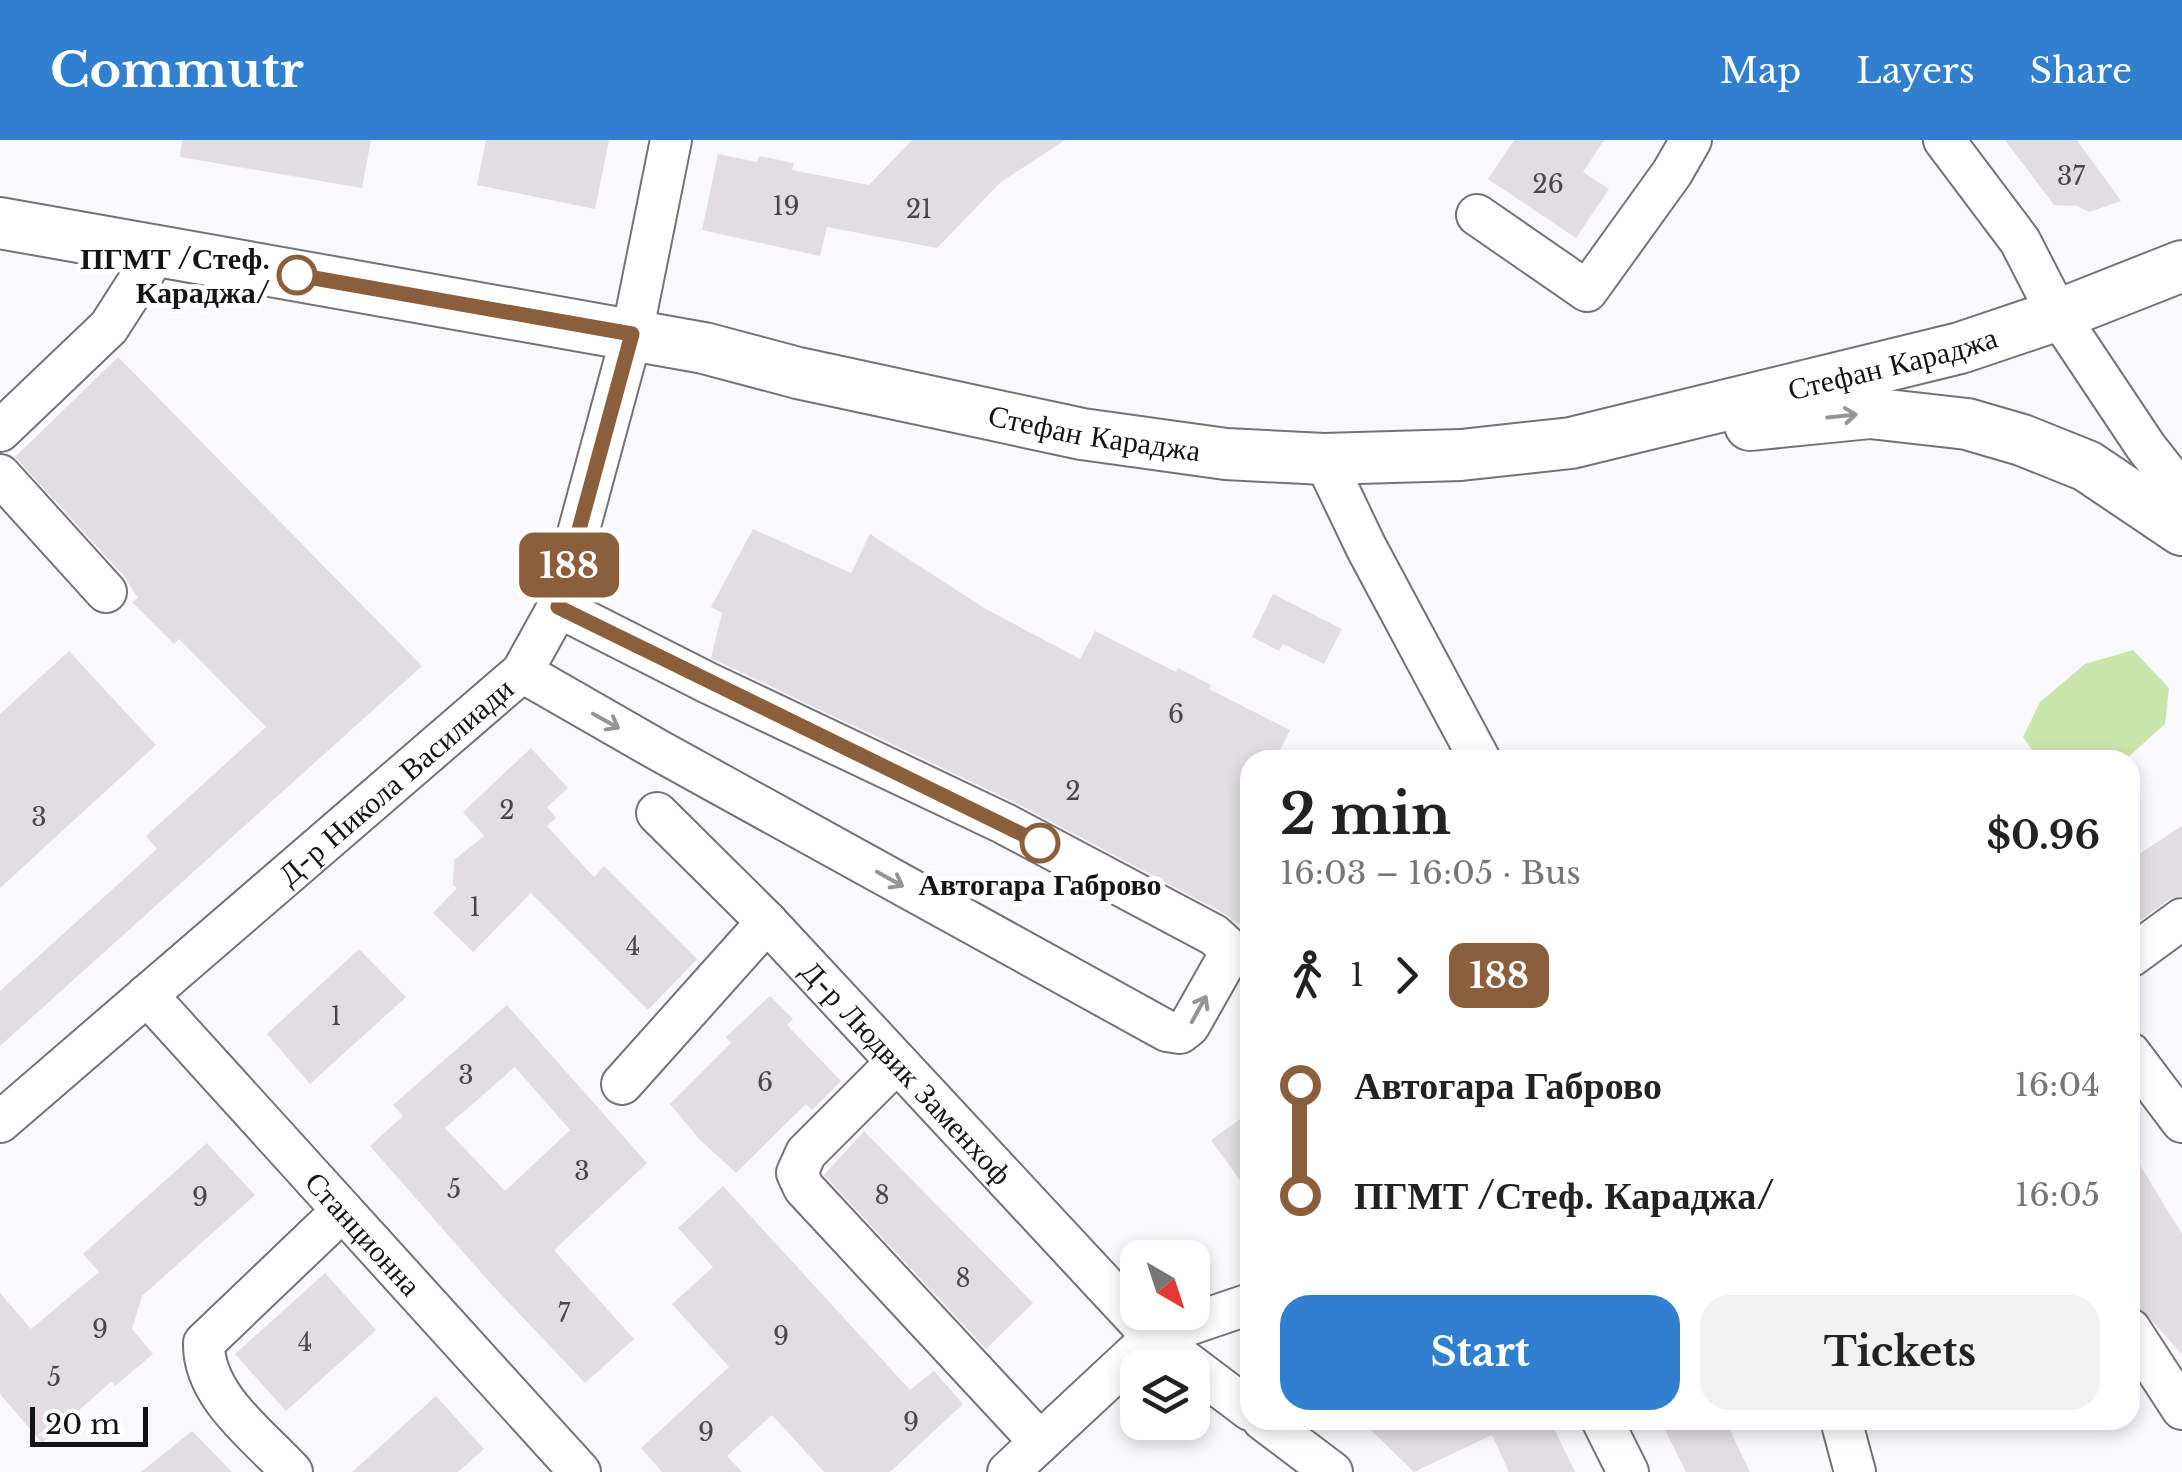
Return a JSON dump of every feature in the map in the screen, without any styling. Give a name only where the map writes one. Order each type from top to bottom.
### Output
[{"type":"main road","name":"Стефан Караджа","points":[[0,223],[632,334],[1082,434],[1226,454],[1324,459],[1461,455],[1571,443],[1960,348],[2058,315],[2182,266]]},
{"type":"main road","points":[[1571,443],[1870,414],[1967,424],[2022,440],[2087,466],[2182,530]]},
{"type":"street","name":"Д-р Никола Василиади","points":[[0,1122],[522,672],[558,607],[632,334],[671,140]]},
{"type":"street","points":[[1477,216],[1588,291],[1672,174],[1691,140]]},
{"type":"street","points":[[1944,140],[2020,241],[2058,315],[2146,447],[2182,493]]},
{"type":"street","points":[[0,432],[109,327],[157,252]]},
{"type":"street","points":[[1324,459],[1366,547],[1475,750]]},
{"type":"street","points":[[0,475],[106,592]]},
{"type":"street","points":[[522,672],[1166,1031],[1180,1033],[1189,1026],[1228,957],[1225,945],[1214,936],[1005,824],[558,607]]},
{"type":"street","name":"Д-р Людвик Заменхоф","points":[[657,812],[766,922],[1153,1337],[1240,1402]]},
{"type":"street","points":[[2140,949],[2182,920]]},
{"type":"street","points":[[622,1084],[766,922]]},
{"type":"street","points":[[2140,967],[2182,938]]},
{"type":"street","name":"Станционна","points":[[147,995],[580,1472]]},
{"type":"street","points":[[897,1062],[806,1154],[797,1173],[804,1188],[1040,1442]]},
{"type":"street","points":[[2140,1066],[2182,1122]]},
{"type":"street","points":[[292,1472],[212,1386],[204,1361],[204,1343],[342,1211]]},
{"type":"street","points":[[1008,1472],[1153,1337],[1240,1307]]},
{"type":"street","points":[[2140,1344],[2182,1409]]},
{"type":"street","points":[[1276,1430],[1332,1472]]},
{"type":"street","points":[[1607,1430],[1628,1472]]},
{"type":"street","points":[[1844,1430],[1855,1472]]},
{"type":"green space","points":[[2133,650],[2169,688],[2165,724],[2136,750],[2032,750],[2023,737],[2040,702],[2085,664]]},
{"type":"building","points":[[182,140],[371,140],[362,188],[180,157]]},
{"type":"building","points":[[486,140],[609,140],[595,209],[477,185]]},
{"type":"building","points":[[912,140],[1065,140],[1001,182],[937,248],[827,227],[820,256],[702,230],[718,154],[757,162],[759,156],[794,163],[792,170],[869,185]]},
{"type":"building","points":[[1514,140],[1604,140],[1583,172],[1609,189],[1576,238],[1488,179]]},
{"type":"building","points":[[2005,140],[2077,140],[2121,201],[2089,212],[2077,206],[2054,205]]},
{"type":"building","points":[[118,357],[422,666],[0,1046],[0,991],[157,849],[146,836],[266,727],[179,639],[174,644],[132,602],[138,598],[124,576],[15,457]]},
{"type":"building","points":[[753,529],[851,573],[870,534],[984,608],[1080,659],[1095,631],[1176,672],[1178,668],[1211,685],[1209,689],[1290,730],[1280,750],[1240,750],[1240,924],[1016,803],[711,658],[722,613],[711,607]]},
{"type":"building","points":[[1273,594],[1342,629],[1324,664],[1283,644],[1279,651],[1252,637]]},
{"type":"building","points":[[69,651],[156,745],[0,888],[0,714]]},
{"type":"building","points":[[531,748],[568,788],[547,807],[556,818],[547,826],[594,877],[604,866],[697,959],[648,1010],[531,893],[473,952],[433,913],[457,888],[453,885],[454,860],[484,836],[463,812]]},
{"type":"building","points":[[2182,826],[2182,896],[2168,900],[2140,921],[2140,853]]},
{"type":"building","points":[[359,949],[406,997],[310,1084],[267,1034]]},
{"type":"building","points":[[770,996],[793,1019],[787,1025],[841,1081],[812,1110],[806,1104],[736,1173],[698,1138],[670,1104],[731,1043],[726,1037]]},
{"type":"building","points":[[507,1005],[647,1163],[554,1250],[634,1339],[585,1383],[492,1285],[370,1146],[403,1116],[393,1105]],"holes":[[[515,1067],[570,1130],[505,1191],[445,1128]]]},
{"type":"building","points":[[1240,1119],[1240,1180],[1211,1140]]},
{"type":"building","points":[[864,1131],[1033,1303],[986,1349],[824,1175]]},
{"type":"building","points":[[207,1143],[255,1195],[142,1296],[132,1329],[153,1354],[115,1386],[112,1381],[42,1443],[0,1394],[0,1293],[31,1329],[99,1272],[83,1254]]},
{"type":"building","points":[[2140,1165],[2182,1234],[2182,1354],[2140,1308]]},
{"type":"building","points":[[723,1186],[910,1390],[934,1371],[963,1404],[890,1472],[824,1472],[772,1415],[727,1456],[742,1472],[662,1472],[641,1448],[729,1367],[672,1304],[713,1267],[678,1228]]},
{"type":"building","points":[[325,1273],[376,1330],[286,1411],[235,1354]]},
{"type":"building","points":[[436,1396],[484,1449],[458,1472],[352,1472]]},
{"type":"building","points":[[1371,1430],[1555,1430],[1575,1472],[1509,1472],[1492,1435],[1414,1472]]},
{"type":"building","points":[[1665,1430],[1730,1430],[1750,1472],[1686,1472]]},
{"type":"building","points":[[192,1431],[232,1472],[141,1472]]},
{"type":"bus line","name":"188","points":[[297,275],[632,334],[558,607],[1040,843]]},
{"type":"place","name":"ПГМТ /Стеф. Караджа/","points":[[297,275]]},
{"type":"place","name":"Автогара Габрово","points":[[1040,843]]}]
